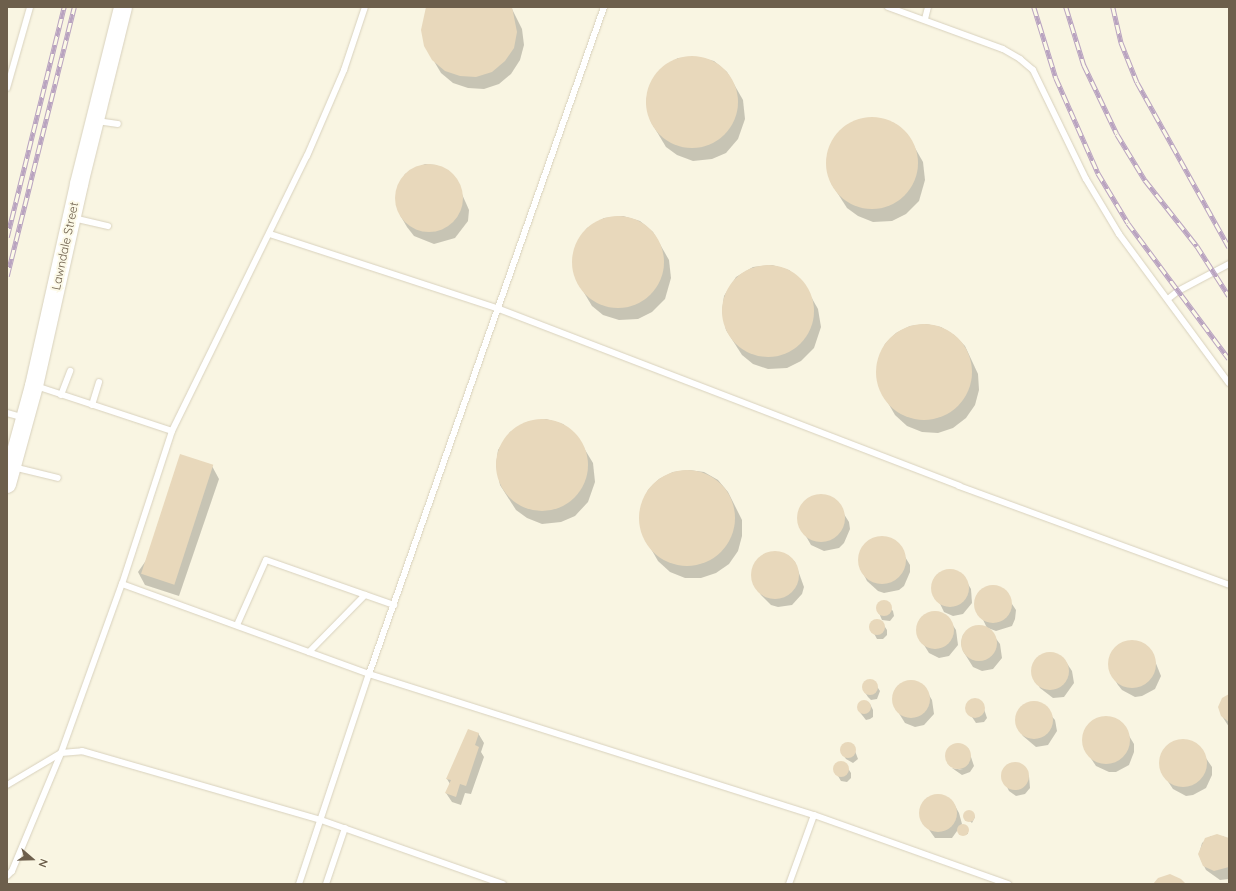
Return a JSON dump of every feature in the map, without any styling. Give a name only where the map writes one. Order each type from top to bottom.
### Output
[{"type":"main road","name":"Lawndale Street","points":[[7,484],[34,386],[71,218],[123,7]]},
{"type":"lane","points":[[7,88],[30,7]]},
{"type":"lane","points":[[7,876],[12,871],[61,753],[122,584],[172,431],[270,234],[344,70],[365,7]]},
{"type":"lane","points":[[299,884],[369,674],[499,309],[604,7]]},
{"type":"lane","points":[[888,7],[925,19],[1003,49],[1020,59],[1033,70],[1093,191],[1119,234],[1229,383]]},
{"type":"lane","points":[[925,19],[928,7]]},
{"type":"lane","points":[[95,121],[118,124]]},
{"type":"lane","points":[[71,218],[108,226]]},
{"type":"lane","points":[[270,234],[499,309],[952,483],[1229,586]]},
{"type":"lane","points":[[1168,299],[1178,291],[1229,264]]},
{"type":"lane","points":[[61,395],[70,371]]},
{"type":"lane","points":[[92,405],[99,382]]},
{"type":"lane","points":[[34,386],[172,431]]},
{"type":"lane","points":[[7,413],[25,419]]},
{"type":"lane","points":[[12,466],[58,478]]},
{"type":"lane","points":[[237,625],[266,560],[394,605]]},
{"type":"lane","points":[[122,584],[369,674],[814,815],[1008,884]]},
{"type":"lane","points":[[309,652],[365,595]]},
{"type":"lane","points":[[7,785],[61,753],[82,751],[321,820],[503,884]]},
{"type":"lane","points":[[790,884],[814,815]]},
{"type":"lane","points":[[326,884],[344,828]]},
{"type":"building","points":[[426,7],[512,7],[517,32],[514,48],[505,61],[492,72],[476,77],[460,76],[445,71],[432,60],[424,46],[421,30]]},
{"type":"building","points":[[692,56],[710,59],[725,69],[735,84],[738,102],[735,120],[725,135],[710,145],[692,148],[674,145],[659,135],[649,120],[646,102],[649,84],[659,69],[674,59]]},
{"type":"building","points":[[872,117],[890,120],[905,130],[915,145],[918,163],[915,181],[905,196],[890,206],[872,209],[854,206],[839,196],[829,181],[826,163],[829,145],[839,130],[854,120]]},
{"type":"building","points":[[429,164],[442,167],[453,174],[460,185],[463,198],[460,211],[453,222],[442,229],[429,232],[416,229],[405,222],[398,211],[395,198],[398,185],[405,174],[416,167]]},
{"type":"building","points":[[618,216],[636,219],[651,229],[661,244],[664,262],[661,280],[651,295],[636,305],[618,308],[600,305],[585,295],[575,280],[572,262],[575,244],[585,229],[600,219]]},
{"type":"building","points":[[768,265],[786,268],[801,278],[811,293],[814,311],[811,329],[801,344],[786,354],[768,357],[750,354],[735,344],[725,329],[722,311],[725,293],[735,278],[750,268]]},
{"type":"building","points":[[924,324],[943,327],[958,338],[969,353],[972,372],[969,391],[958,406],[943,417],[924,420],[905,417],[890,406],[879,391],[876,372],[879,353],[890,338],[905,327]]},
{"type":"building","points":[[542,419],[560,422],[575,432],[585,447],[588,465],[585,483],[575,498],[560,508],[542,511],[524,508],[509,498],[499,483],[496,465],[499,447],[509,432],[524,422]]},
{"type":"building","points":[[180,454],[213,465],[174,585],[141,574]]},
{"type":"building","points":[[678,470],[696,470],[706,473],[714,478],[727,491],[732,499],[735,509],[735,527],[732,537],[721,552],[714,558],[706,563],[696,566],[678,566],[668,563],[660,558],[647,545],[642,537],[639,527],[639,509],[642,499],[647,491],[660,478],[668,473]]},
{"type":"building","points":[[821,494],[830,496],[838,501],[843,509],[845,518],[843,527],[838,535],[830,540],[821,542],[812,540],[804,535],[799,527],[797,518],[799,509],[804,501],[812,496]]},
{"type":"building","points":[[882,536],[891,538],[899,543],[904,551],[906,560],[904,569],[899,577],[891,582],[882,584],[873,582],[865,577],[860,569],[858,560],[860,551],[865,543],[873,538]]},
{"type":"building","points":[[775,551],[784,553],[792,558],[797,566],[799,575],[797,584],[792,592],[784,597],[775,599],[766,597],[758,592],[753,584],[751,575],[753,566],[758,558],[766,553]]},
{"type":"building","points":[[950,569],[963,575],[969,588],[963,601],[950,607],[937,601],[931,588],[937,575]]},
{"type":"building","points":[[993,585],[1006,591],[1012,604],[1006,617],[993,623],[980,617],[974,604],[980,591]]},
{"type":"building","points":[[884,600],[891,605],[892,608],[887,615],[884,616],[877,611],[876,608],[881,601]]},
{"type":"building","points":[[935,611],[948,617],[954,630],[948,643],[935,649],[922,643],[916,630],[922,617]]},
{"type":"building","points":[[877,619],[884,624],[885,627],[880,634],[877,635],[870,630],[869,627],[874,620]]},
{"type":"building","points":[[983,625],[992,630],[996,636],[996,650],[992,656],[983,661],[975,661],[966,656],[962,650],[961,639],[966,630],[972,626]]},
{"type":"building","points":[[1132,640],[1141,642],[1149,647],[1154,655],[1156,664],[1154,673],[1149,681],[1141,686],[1132,688],[1123,686],[1115,681],[1110,673],[1108,664],[1110,655],[1115,647],[1123,642]]},
{"type":"building","points":[[1050,652],[1060,655],[1066,661],[1069,671],[1066,681],[1060,687],[1050,690],[1040,687],[1034,681],[1031,671],[1034,661],[1040,655]]},
{"type":"building","points":[[870,679],[877,684],[878,687],[873,694],[870,695],[863,690],[862,687],[867,680]]},
{"type":"building","points":[[911,680],[924,686],[930,699],[924,712],[911,718],[898,712],[892,699],[898,686]]},
{"type":"building","points":[[1229,694],[1229,722],[1221,716],[1218,707],[1222,698]]},
{"type":"building","points":[[975,698],[982,701],[985,708],[982,715],[975,718],[968,715],[965,708],[968,701]]},
{"type":"building","points":[[861,700],[867,700],[871,704],[871,710],[867,714],[861,714],[857,710],[857,704]]},
{"type":"building","points":[[1034,701],[1044,704],[1050,710],[1053,720],[1050,730],[1044,736],[1034,739],[1024,736],[1018,730],[1015,720],[1018,710],[1024,704]]},
{"type":"building","points":[[1106,716],[1115,718],[1123,723],[1128,731],[1130,740],[1128,749],[1123,757],[1115,762],[1106,764],[1097,762],[1089,757],[1084,749],[1082,740],[1084,731],[1089,723],[1097,718]]},
{"type":"building","points":[[468,729],[479,733],[475,745],[479,747],[466,786],[460,784],[456,797],[445,793],[451,780],[446,779]]},
{"type":"building","points":[[1183,739],[1192,741],[1200,746],[1205,754],[1207,763],[1205,772],[1200,780],[1192,785],[1183,787],[1174,785],[1166,780],[1161,772],[1159,763],[1161,754],[1166,746],[1174,741]]},
{"type":"building","points":[[848,742],[855,747],[856,750],[851,757],[848,758],[841,753],[840,750],[845,743]]},
{"type":"building","points":[[958,743],[967,747],[971,756],[967,765],[958,769],[949,765],[945,756],[949,747]]},
{"type":"building","points":[[841,761],[848,766],[849,769],[844,776],[841,777],[834,772],[833,769],[838,762]]},
{"type":"building","points":[[1015,762],[1025,766],[1029,776],[1025,786],[1015,790],[1005,786],[1001,776],[1005,766]]},
{"type":"building","points":[[938,794],[948,797],[954,803],[957,813],[954,823],[948,829],[938,832],[928,829],[922,823],[919,813],[922,803],[928,797]]},
{"type":"building","points":[[967,810],[971,810],[975,816],[971,822],[967,822],[963,818],[963,814]]},
{"type":"building","points":[[963,824],[967,826],[969,830],[967,834],[963,836],[959,834],[957,830],[959,826]]},
{"type":"building","points":[[1217,834],[1229,838],[1229,867],[1214,871],[1203,866],[1198,854],[1205,838]]},
{"type":"building","points":[[1170,874],[1181,879],[1186,884],[1153,884],[1158,878]]},
{"type":"railway","points":[[7,237],[64,7]]},
{"type":"railway","points":[[7,276],[74,7]]},
{"type":"railway","points":[[1034,7],[1056,78],[1098,173],[1128,223],[1229,359]]},
{"type":"railway","points":[[1066,7],[1084,65],[1117,134],[1145,180],[1197,246],[1229,296]]},
{"type":"railway","points":[[1113,7],[1121,42],[1137,82],[1229,247]]}]
